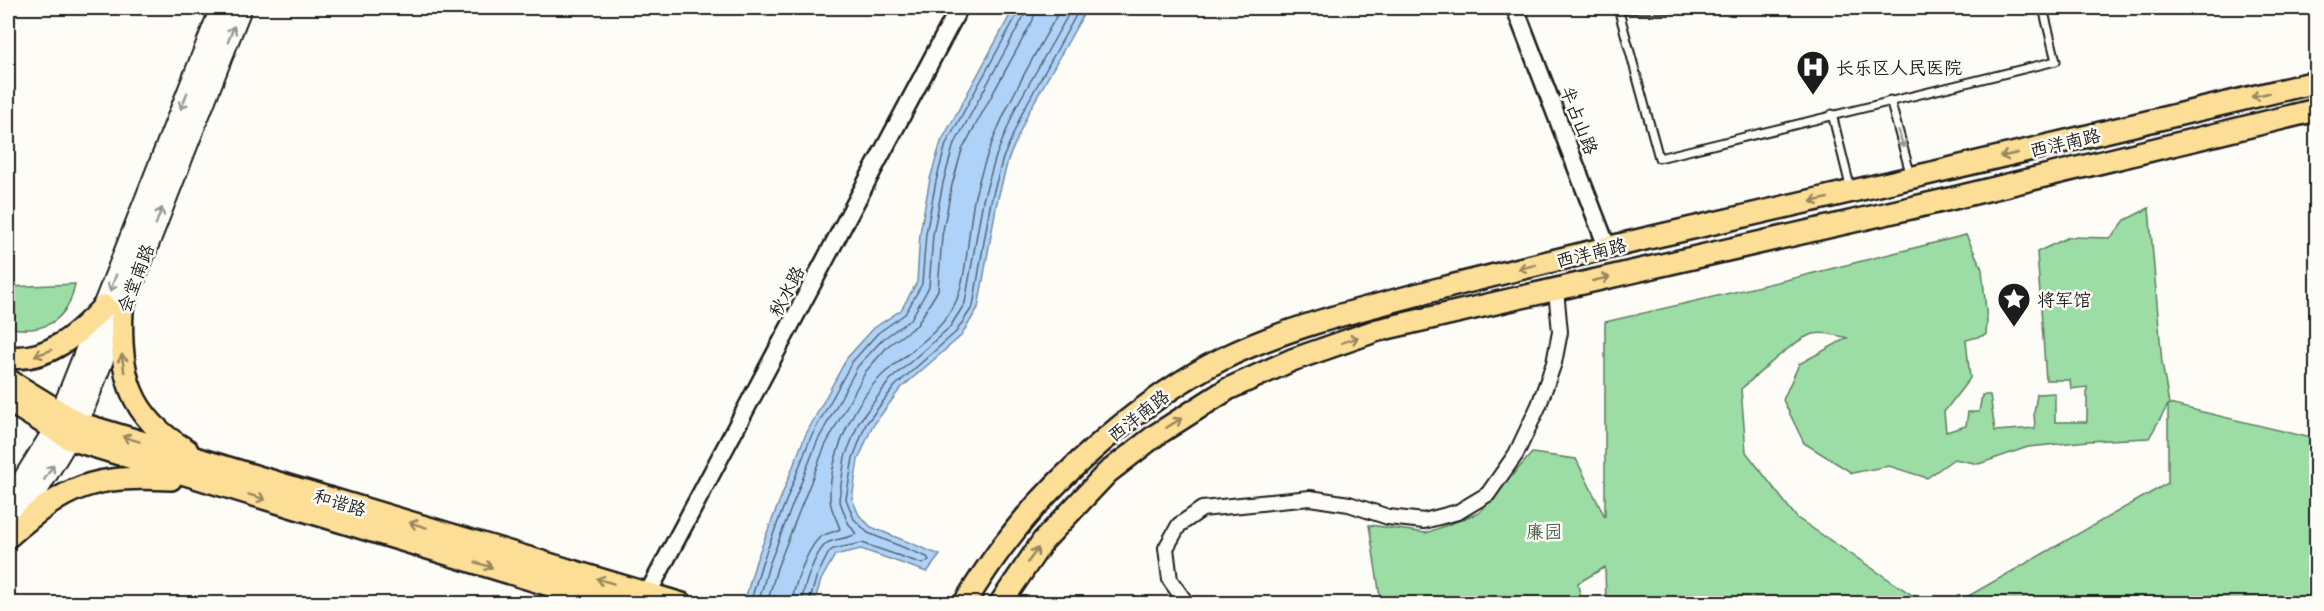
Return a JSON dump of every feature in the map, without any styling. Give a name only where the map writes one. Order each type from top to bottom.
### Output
[{"type":"main road","name":"会堂南路","points":[[113,308],[221,8]]},
{"type":"main road","name":"会堂南路","points":[[8,538],[66,426],[113,308],[241,8]]},
{"type":"main road","name":"西洋南路","points":[[964,603],[1006,540],[1068,474],[1118,429],[1157,398],[1222,359],[1280,334],[1351,312],[1607,247],[1852,192],[2316,82]]},
{"type":"main road","name":"西洋南路","points":[[1000,603],[1043,541],[1107,473],[1156,435],[1228,389],[1292,360],[1378,330],[1950,199],[2316,110]]},
{"type":"main road","points":[[8,357],[30,357],[47,352],[61,345],[87,324],[113,308],[128,385],[134,398],[149,420],[163,434],[214,474]]},
{"type":"main road","name":"和谐路","points":[[8,380],[66,426]]},
{"type":"main road","name":"和谐路","points":[[8,401],[66,426],[612,603]]},
{"type":"main road","name":"会堂南路","points":[[8,504],[66,426]]},
{"type":"main road","points":[[8,538],[54,500],[68,492],[105,480],[214,474]]},
{"type":"main road","name":"和谐路","points":[[214,474],[682,603]]},
{"type":"street","name":"秋水路","points":[[648,593],[959,8]]},
{"type":"street","name":"半占山路","points":[[1515,8],[1607,247]]},
{"type":"street","points":[[1187,603],[1170,580],[1166,548],[1179,525],[1202,509],[1310,498],[1349,504],[1388,517],[1424,521],[1458,512],[1488,494],[1516,454],[1539,405],[1554,363],[1560,333],[1556,290]]},
{"type":"lane","points":[[1724,8],[1618,8],[1659,158],[2056,61],[2043,8]]},
{"type":"lane","points":[[1890,100],[1912,178]]},
{"type":"lane","points":[[1832,114],[1852,192]]},
{"type":"green space","name":"廉园","points":[[2149,208],[2162,363],[2169,404],[2316,439],[2316,603],[1956,603],[2168,483],[2168,405],[2149,438],[2028,447],[1979,464],[1954,459],[1927,478],[1889,466],[1852,473],[1804,443],[1783,400],[1799,364],[1847,338],[1819,333],[1810,335],[1793,345],[1741,389],[1746,452],[1797,518],[1924,603],[1606,603],[1605,567],[1578,583],[1581,603],[1381,603],[1369,525],[1426,533],[1479,513],[1532,453],[1576,459],[1605,517],[1605,322],[1966,235],[1982,269],[1987,321],[1986,335],[1966,340],[1970,378],[1944,412],[1946,432],[1966,426],[1968,412],[1979,412],[1982,395],[1990,395],[1995,431],[2035,428],[2034,413],[2037,394],[2055,393],[2055,422],[2087,422],[2087,387],[2071,389],[2070,380],[2046,380],[2037,252],[2069,237],[2111,238],[2125,220]]},
{"type":"green space","points":[[75,284],[72,297],[66,307],[52,322],[32,329],[8,327],[8,287]]},
{"type":"water","points":[[1014,8],[1087,8],[1028,113],[1008,160],[997,202],[978,308],[961,336],[900,389],[872,427],[858,460],[852,499],[859,515],[871,527],[940,555],[927,572],[861,549],[835,555],[821,580],[814,603],[744,603],[756,561],[805,436],[847,358],[874,328],[901,310],[917,282],[920,233],[930,179],[941,142]]},
{"type":"place","name":"长乐区人民医院","points":[[1813,96]]},
{"type":"place","name":"将军馆","points":[[2014,328]]}]
